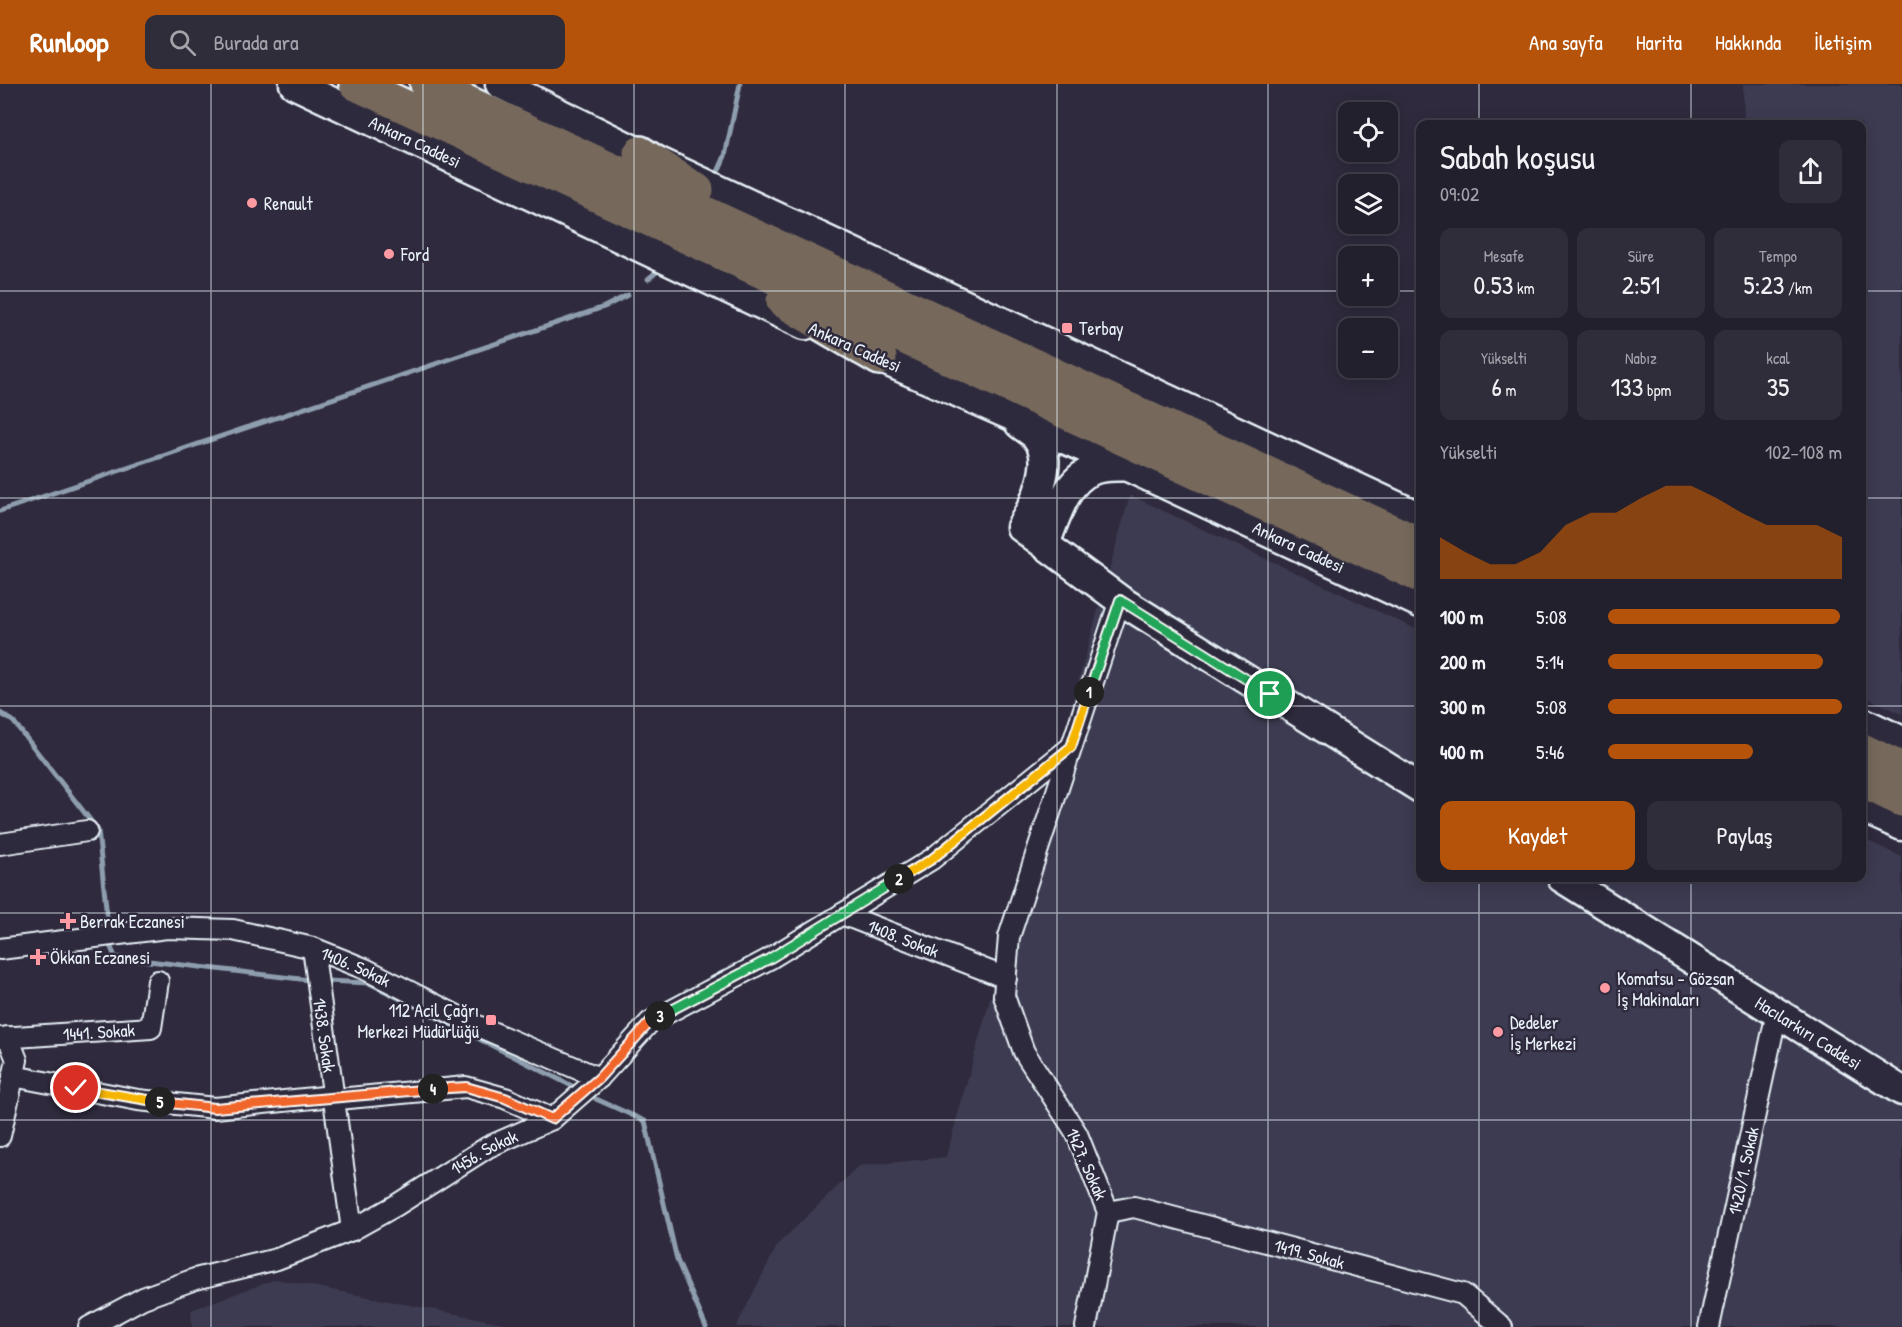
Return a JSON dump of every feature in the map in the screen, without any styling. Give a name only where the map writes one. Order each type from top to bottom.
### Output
[{"type":"highway","name":"Ankara Caddesi","points":[[356,84],[509,138],[791,251],[1416,542]]},
{"type":"highway","name":"Ankara Caddesi","points":[[427,84],[509,138],[635,212],[1416,574]]},
{"type":"highway","points":[[640,153],[791,251]]},
{"type":"highway","points":[[635,212],[880,358]]},
{"type":"highway","points":[[1866,752],[1902,769]]},
{"type":"highway","points":[[1866,783],[1902,800]]},
{"type":"main road","name":"Ankara Caddesi","points":[[294,84],[547,205],[880,358],[1126,466],[1416,601]]},
{"type":"main road","points":[[501,84],[640,153],[1416,515]]},
{"type":"main road","points":[[1008,414],[1038,439],[1044,463],[1041,488],[1021,527],[1120,600],[1416,785]]},
{"type":"main road","points":[[1045,544],[1063,502],[1078,478],[1094,469],[1126,466]]},
{"type":"main road","points":[[1866,724],[1902,741]]},
{"type":"main road","points":[[1866,810],[1902,826]]},
{"type":"main road","name":"Hacılarkırı Caddesi","points":[[1568,882],[1902,1091]]},
{"type":"street","points":[[1006,978],[1009,937],[1120,600]]},
{"type":"street","name":"1408. Sokak","points":[[842,914],[932,859],[1071,747]]},
{"type":"street","points":[[0,844],[87,831]]},
{"type":"street","name":"1408. Sokak","points":[[842,914],[1006,978]]},
{"type":"street","name":"1456. Sokak","points":[[89,1327],[143,1298],[195,1279],[277,1259],[352,1230],[395,1206],[488,1147],[552,1119],[599,1078],[650,1022],[769,959],[842,914]]},
{"type":"street","name":"1406. Sokak","points":[[0,949],[167,928],[233,930],[313,948],[365,969],[473,1024],[599,1078]]},
{"type":"street","name":"1438. Sokak","points":[[313,948],[352,1230]]},
{"type":"street","name":"1427. Sokak","points":[[1006,978],[1004,996],[1024,1052],[1077,1134],[1108,1212],[1086,1327]]},
{"type":"street","name":"1441. Sokak","points":[[4,1038],[151,1028],[158,981]]},
{"type":"street","name":"1420/1. Sokak","points":[[1709,1327],[1777,1012]]},
{"type":"street","points":[[0,1136],[17,1060],[4,1038]]},
{"type":"street","points":[[13,1076],[138,1100],[215,1108],[333,1096],[338,1099],[466,1087],[505,1098],[552,1119]]},
{"type":"street","name":"1419. Sokak","points":[[1108,1212],[1134,1207],[1463,1294],[1502,1327]]},
{"type":"shaded area","points":[[1743,84],[1902,84],[1902,714],[1866,697],[1866,120],[1744,120]]},
{"type":"shaded area","points":[[1130,495],[1416,629],[1416,882],[1866,882],[1866,840],[1902,857],[1902,1327],[736,1327],[778,1244],[859,1166],[946,1157]]},
{"type":"shaded area","points":[[276,1279],[524,1327],[192,1327],[191,1310]]},
{"type":"waterway","points":[[717,174],[725,156],[740,84]]},
{"type":"waterway","points":[[648,279],[659,270]]},
{"type":"waterway","points":[[0,511],[604,307],[628,295]]},
{"type":"waterway","points":[[0,713],[13,721],[98,830],[108,927]]},
{"type":"waterway","points":[[110,945],[115,957],[309,980]]},
{"type":"waterway","points":[[327,981],[369,983],[574,1087]]},
{"type":"waterway","points":[[596,1099],[645,1121],[677,1260],[706,1327]]},
{"type":"place","name":"Renault","points":[[252,203]]},
{"type":"place","name":"Ford","points":[[389,254]]},
{"type":"place","name":"Terbay","points":[[1067,328]]},
{"type":"place","name":"Berrak Eczanesi","points":[[68,921]]},
{"type":"place","name":"Ökkan Eczanesi","points":[[38,957]]},
{"type":"place","name":"Komatsu - Gözsan İş Makinaları","points":[[1605,988]]},
{"type":"place","name":"112 Acil Çağrı Merkezi Müdürlüğü","points":[[491,1020]]},
{"type":"place","name":"Dedeler İş Merkezi","points":[[1498,1032]]},
{"type":"route","points":[[76,1088],[138,1100],[215,1108],[333,1096],[338,1099],[466,1087],[505,1098],[552,1119],[599,1078],[650,1022],[769,959],[932,859],[1071,747],[1120,600],[1270,694]]}]
